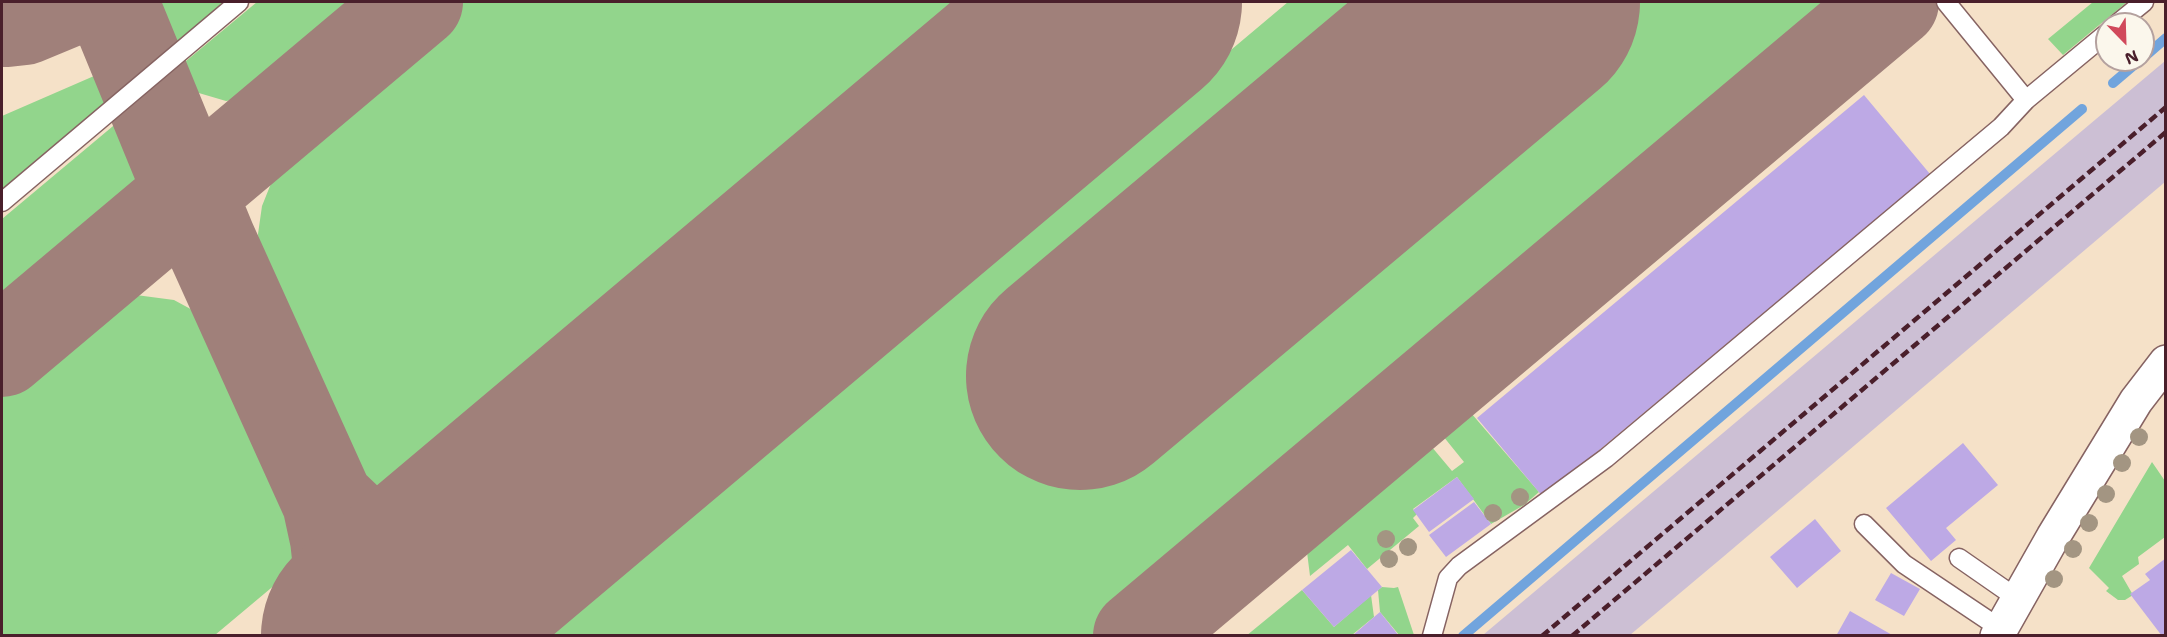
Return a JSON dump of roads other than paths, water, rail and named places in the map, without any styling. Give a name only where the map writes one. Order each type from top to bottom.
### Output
[{"type":"street","points":[[1999,632],[2053,537],[2136,401],[2166,362]]},
{"type":"lane","points":[[2,202],[239,2]]},
{"type":"lane","points":[[1946,2],[2026,100]]},
{"type":"lane","points":[[2132,12],[2144,2]]},
{"type":"lane","points":[[1432,636],[1448,578],[1458,566],[1606,458],[2001,127],[2026,100],[2095,43]]},
{"type":"lane","points":[[1864,524],[1904,564],[1999,632]]},
{"type":"lane","points":[[1959,558],[2018,599]]},
{"type":"waterway","points":[[2155,48],[2166,38]]},
{"type":"waterway","points":[[2113,83],[2126,72]]},
{"type":"waterway","points":[[1463,636],[2082,109]]},
{"type":"railway","points":[[1542,636],[2166,107]]},
{"type":"railway","points":[[1572,636],[2166,132]]}]
